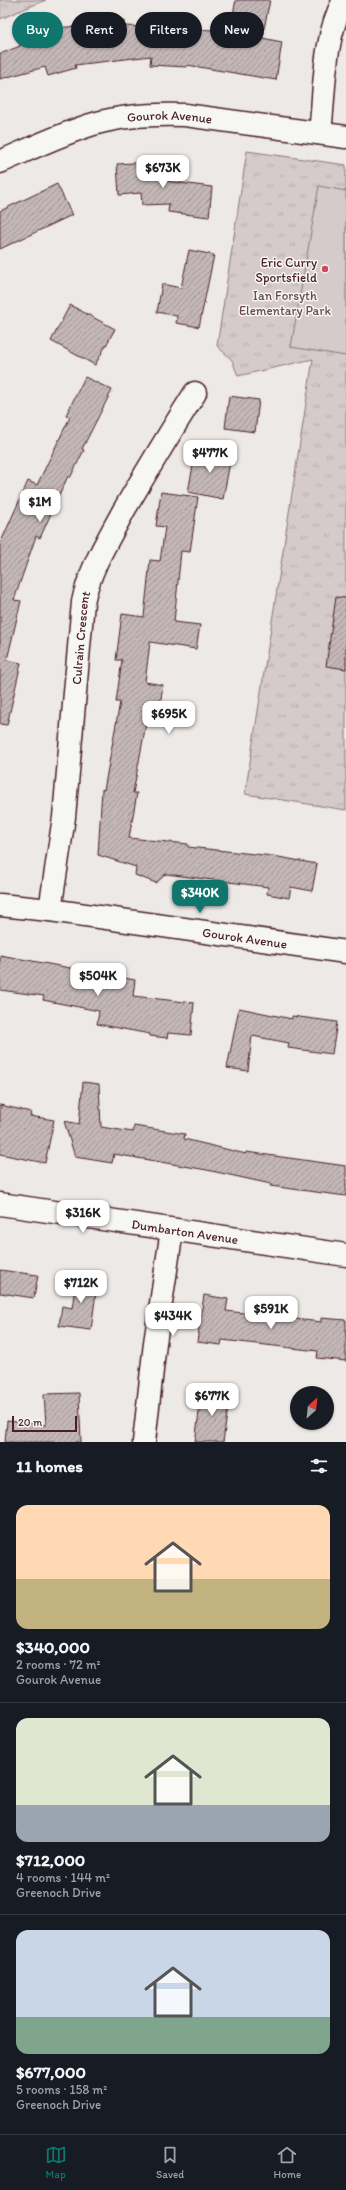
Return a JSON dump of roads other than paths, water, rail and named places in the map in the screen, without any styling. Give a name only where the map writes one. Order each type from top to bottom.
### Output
[{"type":"street","points":[[320,133],[330,39],[334,22],[344,0]]},
{"type":"street","name":"Gourok Avenue","points":[[0,162],[97,123],[132,116],[159,114],[346,137]]},
{"type":"street","name":"Culrain Crescent","points":[[50,910],[64,817],[86,588],[95,564],[107,541],[155,457],[195,393]]},
{"type":"street","name":"Gourok Avenue","points":[[0,904],[346,952]]},
{"type":"street","name":"Dumbarton Avenue","points":[[0,1204],[346,1255]]},
{"type":"street","points":[[144,1442],[155,1343],[172,1230]]},
{"type":"place","name":"Eric Curry Sportsfield","points":[[325,269]]},
{"type":"park label","name":"Ian Forsyth Elementary Park","points":[[285,302]]}]
